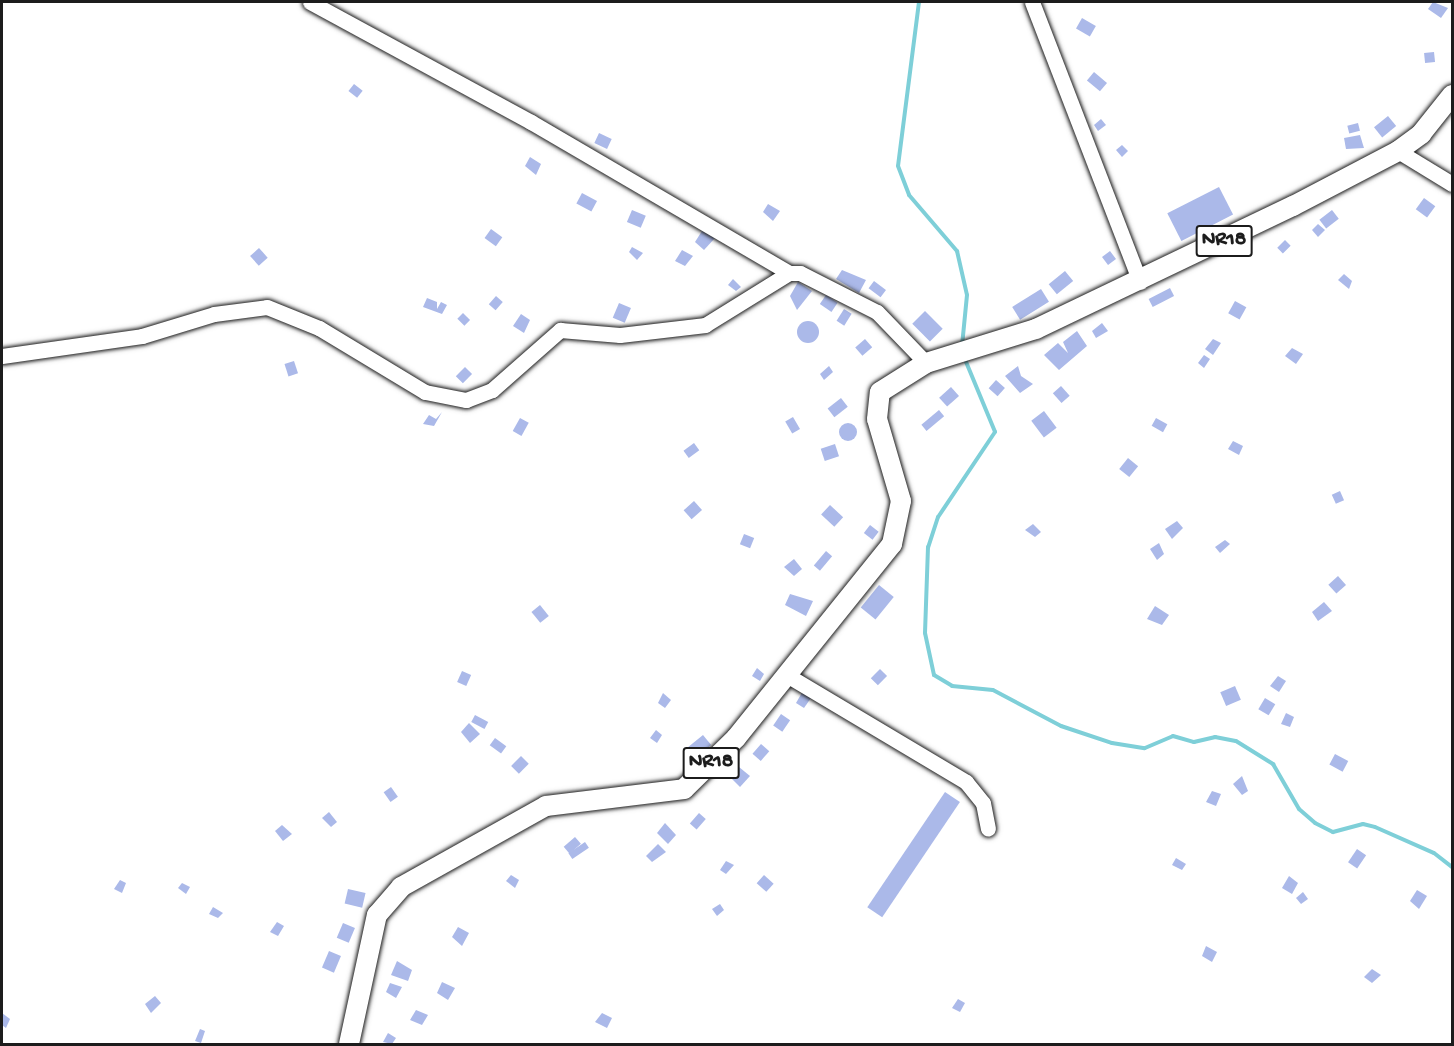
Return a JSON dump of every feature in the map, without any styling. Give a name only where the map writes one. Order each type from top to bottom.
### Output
[{"type":"main road","name":"NR18","points":[[349,1044],[377,915],[401,887],[546,806],[684,789],[736,738],[892,544],[901,501],[875,405],[880,392],[933,361],[1036,329],[1140,282],[1398,151],[1420,134],[1452,95]]},
{"type":"street","points":[[310,2],[531,122],[789,273],[800,273],[877,312],[933,361]]},
{"type":"street","points":[[1032,2],[1140,282]]},
{"type":"street","points":[[1398,151],[1452,184]]},
{"type":"street","points":[[2,356],[142,336],[214,314],[267,306],[319,328],[425,392],[466,400],[492,390],[560,330],[620,335],[705,325],[789,273]]},
{"type":"street","points":[[785,675],[966,782],[983,803],[988,829]]},
{"type":"building","points":[[1433,2],[1448,8],[1441,18],[1428,9]]},
{"type":"building","points":[[1082,18],[1096,26],[1090,36],[1076,28]]},
{"type":"building","points":[[1434,52],[1435,62],[1425,63],[1424,53]]},
{"type":"building","points":[[1094,72],[1107,83],[1100,91],[1087,80]]},
{"type":"building","points":[[354,84],[363,91],[357,98],[348,91]]},
{"type":"building","points":[[1388,116],[1396,126],[1382,137],[1374,127]]},
{"type":"building","points":[[1101,119],[1106,125],[1098,131],[1094,125]]},
{"type":"building","points":[[1358,123],[1360,131],[1349,133],[1347,126]]},
{"type":"building","points":[[599,133],[612,139],[607,149],[594,143]]},
{"type":"building","points":[[1360,135],[1364,148],[1346,149],[1344,138]]},
{"type":"building","points":[[1122,145],[1128,151],[1122,157],[1116,150]]},
{"type":"building","points":[[530,157],[541,164],[536,175],[525,166]]},
{"type":"building","points":[[1219,187],[1233,215],[1181,241],[1167,213]]},
{"type":"building","points":[[582,193],[597,201],[591,212],[576,204]]},
{"type":"building","points":[[1424,198],[1435,206],[1427,218],[1416,209]]},
{"type":"building","points":[[768,204],[780,211],[773,221],[763,212]]},
{"type":"building","points":[[632,210],[646,216],[641,228],[627,222]]},
{"type":"building","points":[[1332,210],[1339,219],[1326,229],[1319,220]]},
{"type":"building","points":[[1318,224],[1325,230],[1318,237],[1312,230]]},
{"type":"building","points":[[491,229],[502,237],[496,246],[485,238]]},
{"type":"building","points":[[702,231],[715,238],[704,250],[695,242]]},
{"type":"building","points":[[1285,240],[1291,246],[1283,253],[1277,248]]},
{"type":"building","points":[[632,247],[643,253],[637,260],[629,252]]},
{"type":"building","points":[[259,248],[268,258],[259,266],[250,256]]},
{"type":"building","points":[[682,250],[693,256],[685,266],[675,261]]},
{"type":"building","points":[[1110,251],[1116,259],[1108,265],[1102,257]]},
{"type":"building","points":[[842,270],[866,280],[859,293],[836,279]]},
{"type":"building","points":[[1065,271],[1073,281],[1057,294],[1049,284]]},
{"type":"building","points":[[1344,274],[1352,281],[1349,289],[1338,280]]},
{"type":"building","points":[[733,279],[741,287],[736,291],[728,285]]},
{"type":"building","points":[[874,281],[886,290],[881,297],[869,288]]},
{"type":"building","points":[[798,282],[812,291],[797,310],[790,296]]},
{"type":"building","points":[[1170,288],[1174,296],[1153,307],[1149,299]]},
{"type":"building","points":[[1041,289],[1049,302],[1020,320],[1012,307]]},
{"type":"building","points":[[826,295],[838,303],[831,312],[820,304]]},
{"type":"building","points":[[496,296],[503,302],[496,310],[489,304]]},
{"type":"building","points":[[427,298],[437,302],[437,309],[441,302],[447,305],[442,314],[423,307]]},
{"type":"building","points":[[1235,301],[1246,307],[1240,320],[1228,313]]},
{"type":"building","points":[[619,303],[631,308],[625,323],[613,318]]},
{"type":"building","points":[[844,309],[852,314],[844,326],[837,321]]},
{"type":"building","points":[[925,311],[943,329],[930,341],[912,324]]},
{"type":"building","points":[[463,313],[470,320],[464,326],[457,319]]},
{"type":"building","points":[[521,314],[530,320],[524,333],[513,326]]},
{"type":"building","points":[[804,321],[812,321],[819,328],[819,336],[812,343],[804,343],[797,336],[797,328]]},
{"type":"building","points":[[1102,323],[1108,331],[1096,338],[1092,331]]},
{"type":"building","points":[[1077,331],[1087,346],[1059,370],[1044,355],[1058,343],[1068,353],[1063,342]]},
{"type":"building","points":[[865,339],[872,347],[862,356],[855,348]]},
{"type":"building","points":[[1213,339],[1221,343],[1213,355],[1205,349]]},
{"type":"building","points":[[1292,348],[1303,354],[1296,364],[1285,356]]},
{"type":"building","points":[[1204,355],[1210,359],[1204,368],[1198,363]]},
{"type":"building","points":[[294,361],[298,373],[289,376],[284,364]]},
{"type":"building","points":[[829,366],[833,372],[824,380],[820,374]]},
{"type":"building","points":[[1018,366],[1021,376],[1033,384],[1020,393],[1005,376]]},
{"type":"building","points":[[465,367],[472,374],[463,383],[456,376]]},
{"type":"building","points":[[996,380],[1005,388],[998,396],[989,388]]},
{"type":"building","points":[[1061,386],[1070,396],[1062,403],[1053,393]]},
{"type":"building","points":[[951,387],[959,396],[947,407],[939,398]]},
{"type":"building","points":[[841,398],[848,407],[834,417],[828,408]]},
{"type":"building","points":[[939,410],[944,416],[927,431],[921,425]]},
{"type":"building","points":[[1044,411],[1057,428],[1044,437],[1031,421]]},
{"type":"building","points":[[442,412],[434,426],[423,424],[429,415],[436,419]]},
{"type":"building","points":[[793,417],[800,429],[792,434],[785,422]]},
{"type":"building","points":[[520,418],[529,423],[521,436],[513,431]]},
{"type":"building","points":[[1156,418],[1167,424],[1163,432],[1152,426]]},
{"type":"building","points":[[848,423],[854,426],[857,432],[854,438],[848,441],[842,438],[839,432],[842,426]]},
{"type":"building","points":[[1233,441],[1243,446],[1239,455],[1228,449]]},
{"type":"building","points":[[694,443],[699,450],[689,458],[683,451]]},
{"type":"building","points":[[835,444],[839,456],[825,461],[821,449]]},
{"type":"building","points":[[1128,458],[1138,466],[1129,477],[1119,469]]},
{"type":"building","points":[[1340,491],[1344,500],[1336,504],[1332,495]]},
{"type":"building","points":[[694,501],[702,510],[692,519],[684,510]]},
{"type":"building","points":[[830,505],[843,517],[834,527],[821,515]]},
{"type":"building","points":[[1177,521],[1183,528],[1172,539],[1165,529]]},
{"type":"building","points":[[1033,524],[1041,532],[1035,537],[1025,530]]},
{"type":"building","points":[[870,525],[879,532],[873,540],[864,533]]},
{"type":"building","points":[[744,534],[754,538],[750,548],[740,544]]},
{"type":"building","points":[[1225,540],[1230,544],[1220,553],[1215,547]]},
{"type":"building","points":[[1159,543],[1164,554],[1157,560],[1150,549]]},
{"type":"building","points":[[826,551],[832,556],[820,571],[814,566]]},
{"type":"building","points":[[794,559],[802,569],[794,576],[784,567]]},
{"type":"building","points":[[1338,576],[1346,585],[1336,594],[1328,585]]},
{"type":"building","points":[[879,585],[894,597],[876,619],[861,608]]},
{"type":"building","points":[[790,594],[813,601],[806,616],[785,605]]},
{"type":"building","points":[[1324,602],[1332,611],[1318,621],[1312,612]]},
{"type":"building","points":[[540,605],[549,616],[540,623],[531,612]]},
{"type":"building","points":[[1155,606],[1169,615],[1162,625],[1147,619]]},
{"type":"building","points":[[757,668],[764,674],[760,681],[752,676]]},
{"type":"building","points":[[880,669],[887,676],[878,685],[871,678]]},
{"type":"building","points":[[462,671],[471,675],[466,686],[457,682]]},
{"type":"building","points":[[1278,676],[1286,681],[1279,692],[1270,686]]},
{"type":"building","points":[[1235,686],[1241,700],[1226,706],[1220,692]]},
{"type":"building","points":[[803,691],[811,698],[804,708],[796,703]]},
{"type":"building","points":[[663,693],[671,700],[665,708],[658,703]]},
{"type":"building","points":[[1265,698],[1275,704],[1269,715],[1258,709]]},
{"type":"building","points":[[1286,713],[1294,717],[1290,727],[1281,724]]},
{"type":"building","points":[[781,714],[790,720],[782,732],[773,726]]},
{"type":"building","points":[[475,715],[488,722],[484,729],[471,722]]},
{"type":"building","points":[[469,723],[480,734],[470,743],[461,732]]},
{"type":"building","points":[[656,730],[662,735],[657,743],[650,738]]},
{"type":"building","points":[[703,735],[711,745],[696,757],[688,747]]},
{"type":"building","points":[[495,738],[506,746],[501,754],[490,745]]},
{"type":"building","points":[[761,744],[769,751],[761,761],[752,754]]},
{"type":"building","points":[[1335,754],[1348,761],[1343,772],[1329,765]]},
{"type":"building","points":[[521,756],[529,764],[519,774],[511,766]]},
{"type":"building","points":[[739,767],[750,776],[740,787],[732,779]]},
{"type":"building","points":[[1242,776],[1248,791],[1242,795],[1233,784]]},
{"type":"building","points":[[391,787],[398,797],[391,802],[384,792]]},
{"type":"building","points":[[1212,791],[1221,794],[1216,806],[1206,802]]},
{"type":"building","points":[[945,792],[960,802],[882,917],[867,907]]},
{"type":"building","points":[[329,812],[337,822],[331,827],[322,818]]},
{"type":"building","points":[[699,813],[706,819],[697,829],[690,824]]},
{"type":"building","points":[[665,823],[676,835],[668,844],[657,833]]},
{"type":"building","points":[[282,825],[292,834],[283,841],[275,831]]},
{"type":"building","points":[[575,837],[581,844],[570,854],[564,847]]},
{"type":"building","points":[[585,842],[589,848],[572,859],[568,853]]},
{"type":"building","points":[[658,844],[666,852],[652,862],[646,856]]},
{"type":"building","points":[[1357,849],[1366,855],[1357,868],[1348,862]]},
{"type":"building","points":[[1176,858],[1186,864],[1182,870],[1172,865]]},
{"type":"building","points":[[726,861],[734,865],[726,874],[720,870]]},
{"type":"building","points":[[511,875],[519,880],[515,888],[506,881]]},
{"type":"building","points":[[764,875],[774,884],[766,892],[757,883]]},
{"type":"building","points":[[1289,876],[1298,883],[1292,894],[1282,888]]},
{"type":"building","points":[[120,880],[126,883],[122,893],[114,889]]},
{"type":"building","points":[[182,883],[190,887],[186,894],[178,888]]},
{"type":"building","points":[[348,889],[366,893],[362,908],[345,904]]},
{"type":"building","points":[[1417,890],[1427,896],[1419,909],[1410,901]]},
{"type":"building","points":[[1303,892],[1308,899],[1301,904],[1296,898]]},
{"type":"building","points":[[720,904],[724,910],[717,916],[712,909]]},
{"type":"building","points":[[213,907],[223,913],[218,918],[209,914]]},
{"type":"building","points":[[277,922],[284,926],[278,936],[270,932]]},
{"type":"building","points":[[343,923],[355,928],[349,943],[337,938]]},
{"type":"building","points":[[458,927],[469,933],[462,946],[452,937]]},
{"type":"building","points":[[1206,946],[1217,952],[1212,962],[1202,956]]},
{"type":"building","points":[[329,951],[341,956],[334,973],[322,968]]},
{"type":"building","points":[[397,961],[412,970],[408,981],[391,975]]},
{"type":"building","points":[[1372,969],[1381,975],[1372,983],[1364,977]]},
{"type":"building","points":[[442,982],[455,988],[448,1000],[437,993]]},
{"type":"building","points":[[390,983],[402,987],[396,998],[386,992]]},
{"type":"building","points":[[155,996],[161,1003],[151,1013],[145,1004]]},
{"type":"building","points":[[958,999],[965,1003],[960,1012],[952,1008]]},
{"type":"building","points":[[416,1010],[428,1015],[422,1025],[410,1020]]},
{"type":"building","points":[[2,1013],[10,1019],[6,1028],[2,1025]]},
{"type":"building","points":[[602,1013],[612,1018],[607,1028],[595,1022]]},
{"type":"building","points":[[200,1029],[205,1031],[201,1043],[195,1041]]},
{"type":"building","points":[[388,1033],[396,1038],[392,1044],[383,1042]]},
{"type":"waterway","points":[[919,2],[898,166],[909,195],[957,251],[967,295],[962,346]]},
{"type":"waterway","points":[[964,357],[995,432],[938,517],[928,547],[925,633],[934,675],[952,686],[993,690],[1061,726],[1112,743],[1145,748],[1173,736],[1194,742],[1215,737],[1236,741],[1273,764],[1299,809],[1315,823],[1333,832],[1363,824],[1375,827],[1434,853],[1452,867]]}]
